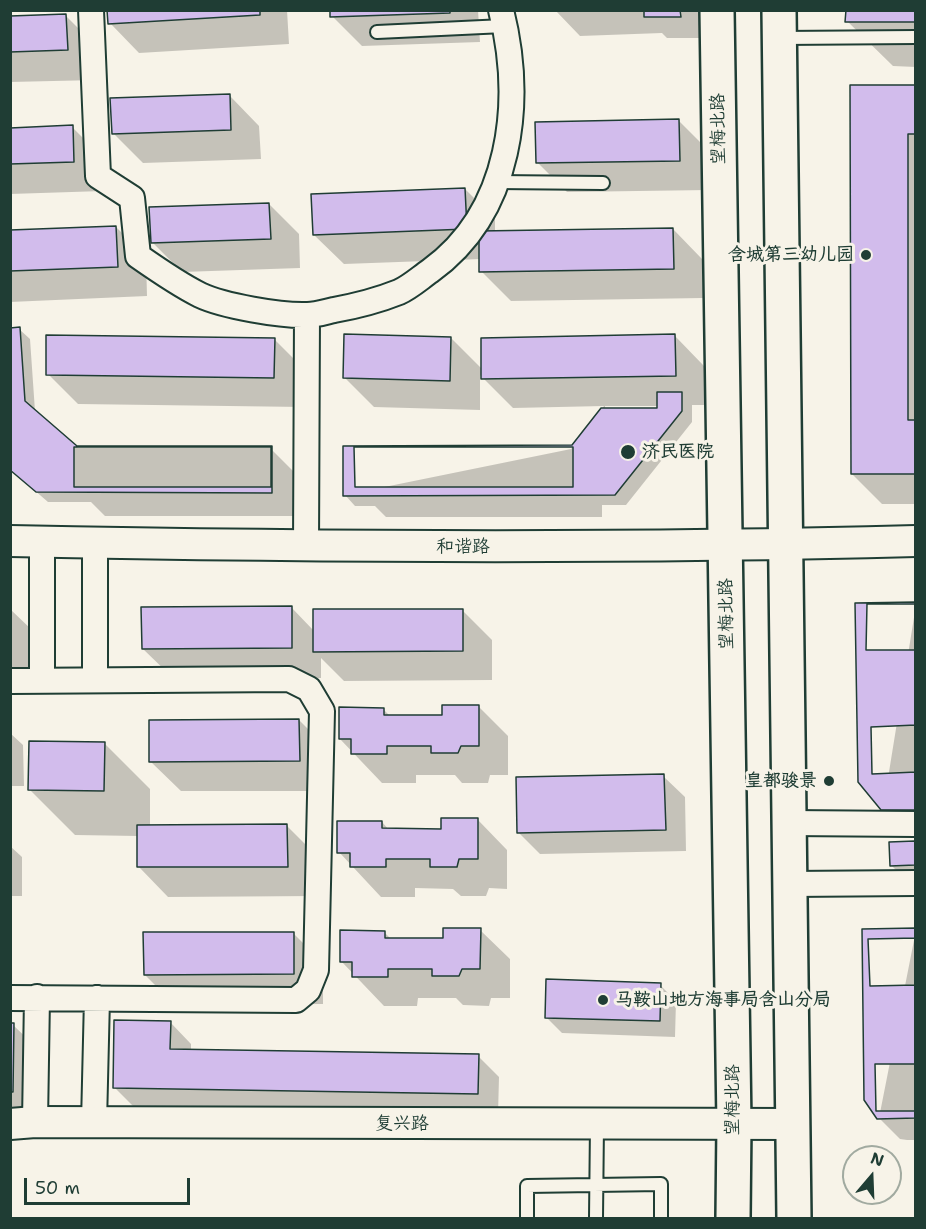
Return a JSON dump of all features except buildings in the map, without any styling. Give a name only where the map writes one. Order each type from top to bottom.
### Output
[{"type":"main road","name":"望梅北路","points":[[717,10],[734,1124],[733,1218]]},
{"type":"main road","points":[[779,24],[794,1218]]},
{"type":"street","points":[[90,10],[98,176],[132,198],[138,256],[168,277],[202,296],[246,309],[307,315],[356,307],[402,291],[442,262],[460,243],[479,217],[496,182],[507,146],[512,106],[511,58],[503,18]]},
{"type":"street","points":[[306,547],[307,315]]},
{"type":"street","name":"和谐路","points":[[10,541],[306,547],[785,545],[915,541]]},
{"type":"street","points":[[42,542],[42,681]]},
{"type":"street","points":[[95,543],[95,680]]},
{"type":"street","points":[[10,681],[289,679],[309,689],[322,711],[316,970],[309,990],[296,1000],[10,998]]},
{"type":"street","points":[[789,823],[915,824]]},
{"type":"street","points":[[789,884],[915,883]]},
{"type":"street","points":[[23,1123],[37,997]]},
{"type":"street","points":[[94,1123],[97,998]]},
{"type":"street","name":"复兴路","points":[[23,1123],[793,1124]]},
{"type":"lane","points":[[377,32],[503,18]]},
{"type":"lane","points":[[779,24],[915,37]]},
{"type":"lane","points":[[496,182],[603,183]]},
{"type":"lane","points":[[596,1218],[597,1124]]},
{"type":"lane","points":[[527,1218],[527,1186],[661,1184],[661,1218]]},
{"type":"place","name":"含城第三幼儿园","points":[[866,255]]},
{"type":"place","name":"济民医院","points":[[628,452]]},
{"type":"place","name":"皇都骏景","points":[[829,781]]},
{"type":"place","name":"马鞍山地方海事局含山分局","points":[[603,1000]]}]
